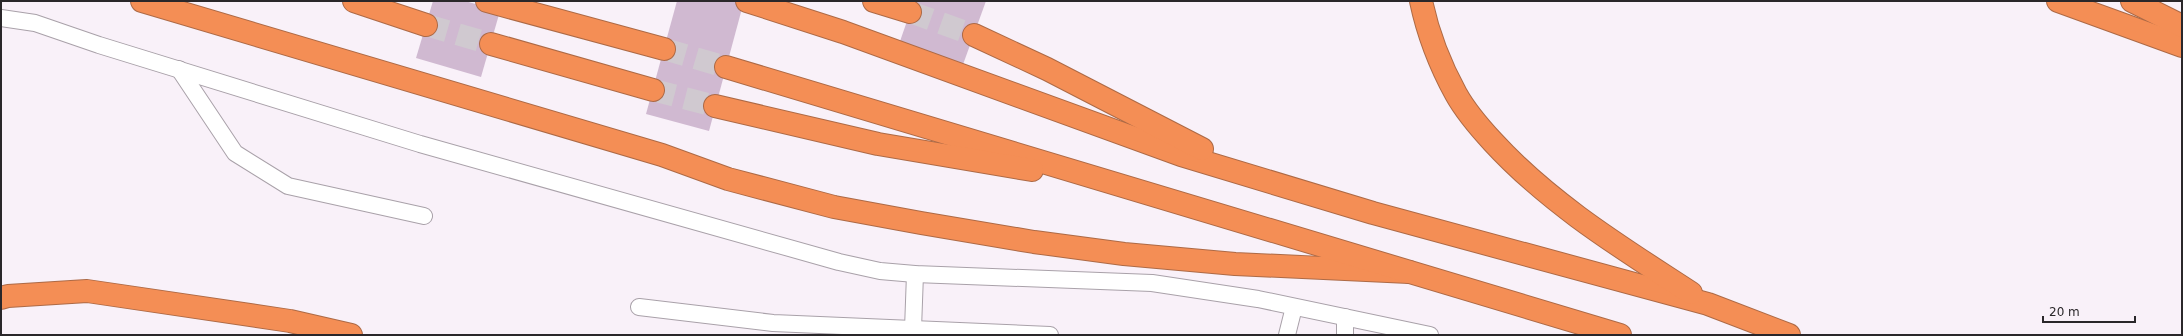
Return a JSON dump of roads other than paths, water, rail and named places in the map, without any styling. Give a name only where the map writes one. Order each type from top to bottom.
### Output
[{"type":"highway","points":[[142,1],[662,155],[728,179],[834,207],[936,226],[1124,254],[1235,264],[1409,272]]},
{"type":"highway","points":[[354,1],[426,25]]},
{"type":"highway","points":[[487,1],[664,49]]},
{"type":"highway","points":[[747,1],[843,32],[1181,155],[1373,213],[1708,304],[1789,335]]},
{"type":"highway","points":[[874,1],[910,12]]},
{"type":"highway","points":[[1421,1],[1428,32],[1457,96],[1478,126],[1504,154],[1538,185],[1597,232],[1708,304]]},
{"type":"highway","points":[[2058,1],[2182,46]]},
{"type":"highway","points":[[2132,1],[2182,26]]},
{"type":"highway","points":[[974,35],[1047,69],[1182,140],[1289,187]]},
{"type":"highway","points":[[491,44],[653,90]]},
{"type":"highway","points":[[726,67],[1620,335]]},
{"type":"highway","points":[[715,106],[878,144],[978,162],[1106,181]]},
{"type":"highway","points":[[1,298],[8,296],[87,291],[290,321],[351,335]]},
{"type":"lane","points":[[1,18],[35,23],[420,144],[824,258],[880,271],[915,274],[1152,283],[1258,299],[1430,335]]},
{"type":"lane","points":[[179,69],[235,153],[288,186],[424,216]]},
{"type":"lane","points":[[912,329],[915,274]]},
{"type":"lane","points":[[639,307],[773,323],[1050,335]]},
{"type":"lane","points":[[1287,335],[1294,307]]},
{"type":"lane","points":[[1345,317],[1346,335]]},
{"type":"tunnel","points":[[910,12],[974,35]]},
{"type":"tunnel","points":[[426,25],[491,44]]},
{"type":"tunnel","points":[[664,49],[726,67]]},
{"type":"tunnel","points":[[653,90],[715,106]]}]
